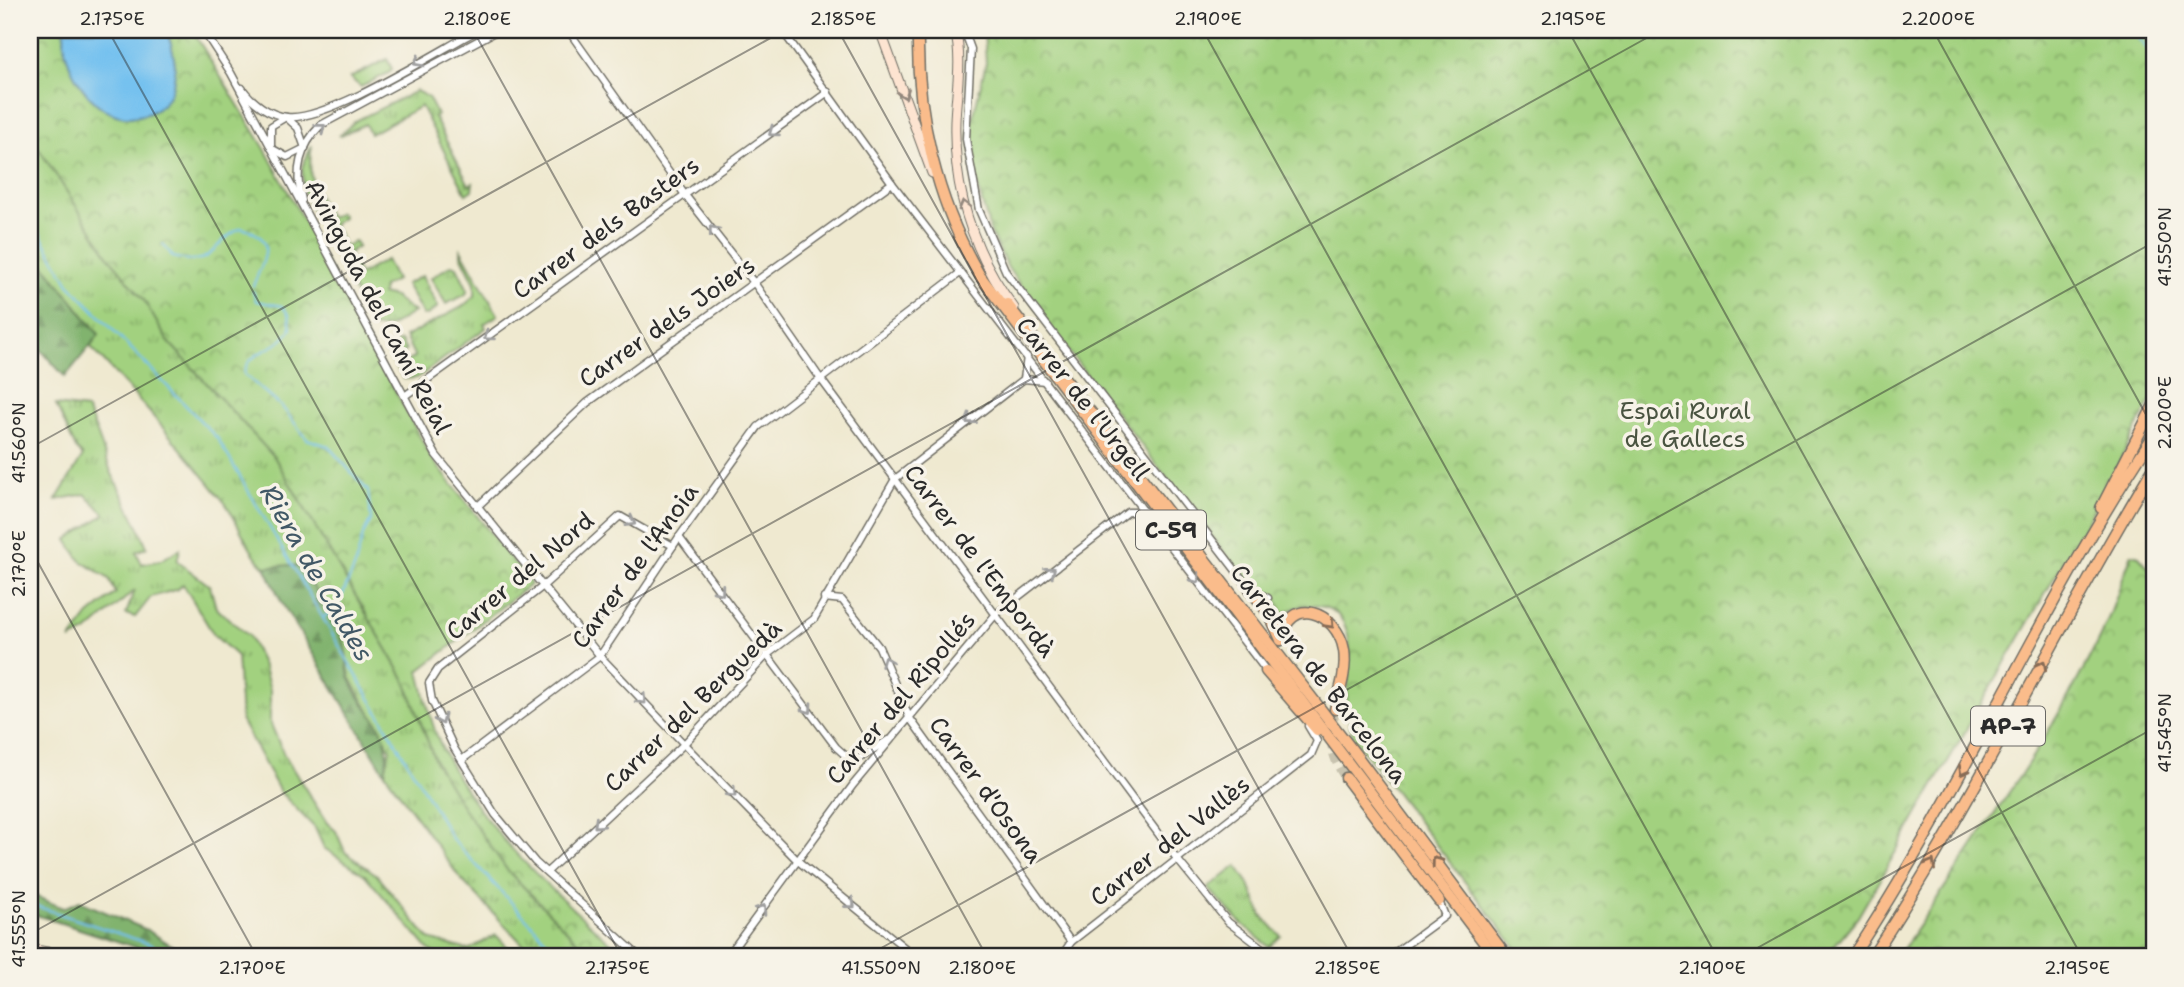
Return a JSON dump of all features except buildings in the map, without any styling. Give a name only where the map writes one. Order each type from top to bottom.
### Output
[{"type":"highway","name":"Carretera de Barcelona","points":[[918,30],[925,120],[951,219],[974,268],[1002,309],[1495,957]]},
{"type":"highway","name":"Carretera de Barcelona","points":[[951,219],[982,269],[1507,957]]},
{"type":"highway","points":[[2090,540],[2095,521],[2154,405]]},
{"type":"highway","name":"AP-7","points":[[1852,957],[1901,881],[2090,540],[2154,435]]},
{"type":"highway","name":"AP-7","points":[[1872,957],[1947,836],[2154,467]]},
{"type":"highway","points":[[2118,528],[2154,479]]},
{"type":"highway","points":[[1250,589],[1270,615],[1298,682]]},
{"type":"highway","points":[[1281,639],[1285,625],[1303,613],[1322,615],[1333,624],[1341,640],[1345,658],[1344,677],[1335,709]]},
{"type":"highway","points":[[1266,671],[1310,724],[1339,752]]},
{"type":"highway","points":[[1346,778],[1439,901]]},
{"type":"highway","points":[[1842,957],[1901,881]]},
{"type":"highway","points":[[1878,957],[1895,922]]},
{"type":"street","name":"Avinguda del Camí Reial","points":[[203,30],[230,73],[436,455],[600,656],[684,744],[798,861],[916,957]]},
{"type":"street","points":[[305,148],[287,157],[271,148],[271,126],[286,117],[318,115],[330,110],[478,30]]},
{"type":"street","points":[[305,212],[297,176],[305,148],[321,125],[498,30]]},
{"type":"street","name":"Carrer de l'Empordà","points":[[568,30],[685,195],[755,284],[820,378],[1177,859],[1228,922],[1274,957]]},
{"type":"street","name":"Carrer de l'Urgell","points":[[782,30],[892,183],[1314,736],[1315,746],[1307,759]]},
{"type":"street","points":[[880,30],[951,219]]},
{"type":"street","points":[[955,30],[959,63],[955,137],[960,194],[981,254],[1029,330]]},
{"type":"street","points":[[964,30],[971,49],[966,139],[972,174],[979,210],[1006,272],[1250,589],[1268,598]]},
{"type":"street","points":[[230,73],[258,105],[286,117],[298,128],[305,148]]},
{"type":"street","name":"Carrer dels Basters","points":[[405,395],[828,92]]},
{"type":"street","name":"Carrer dels Joiers","points":[[477,507],[587,403],[892,183]]},
{"type":"street","points":[[820,378],[960,273]]},
{"type":"street","points":[[1027,357],[1024,379],[1045,381]]},
{"type":"street","name":"Carrer de l'Anoia","points":[[463,759],[600,656],[679,537],[758,427],[820,378]]},
{"type":"street","name":"Carrer del Berguedà","points":[[547,872],[684,744],[768,654],[814,618],[895,479],[1024,379]]},
{"type":"street","name":"Carrer del Ripollés","points":[[727,957],[853,785],[996,614],[1128,512],[1146,513]]},
{"type":"street","name":"Carrer del Nord","points":[[463,759],[454,748],[432,701],[430,678],[542,587],[620,516],[673,546]]},
{"type":"street","points":[[679,537],[846,756],[859,759],[895,734]]},
{"type":"street","name":"Carrer d'Osona","points":[[824,598],[842,600],[879,647],[909,717],[1071,942]]},
{"type":"street","points":[[463,759],[495,814],[547,872],[640,957]]},
{"type":"street","name":"Carrer del Vallès","points":[[1061,957],[1071,942],[1307,759]]},
{"type":"street","points":[[1389,957],[1445,916],[1439,901]]},
{"type":"street","points":[[30,949],[75,957]]},
{"type":"green space","points":[[30,30],[192,30],[265,149],[432,459],[531,584],[419,671],[431,720],[442,748],[478,808],[500,835],[548,886],[626,957],[593,957],[508,871],[462,806],[436,763],[405,680],[275,458],[167,340],[144,300],[112,261],[30,135]]},
{"type":"green space","name":"Espai Rural de Gallecs","points":[[984,30],[2154,30],[2154,395],[2102,495],[1858,917],[1825,957],[1523,957],[1353,737],[1347,705],[1349,641],[1341,618],[1331,610],[1318,606],[1300,607],[1283,614],[1274,594],[1252,588],[1056,335],[1008,268],[991,234],[973,170],[969,134],[986,63]]},
{"type":"green space","points":[[387,59],[392,69],[390,72],[361,87],[350,78]]},
{"type":"green space","points":[[416,91],[428,97],[437,115],[434,117],[469,185],[473,183],[472,190],[466,194],[421,106],[370,134],[365,124],[339,136],[355,121]]},
{"type":"green space","points":[[30,135],[112,261],[144,300],[167,340],[275,458],[405,680],[436,763],[508,871],[593,957],[535,957],[460,878],[385,773],[390,749],[350,677],[344,643],[326,604],[298,566],[265,567],[258,560],[225,503],[159,423],[90,346],[99,334],[30,247]]},
{"type":"green space","points":[[312,145],[310,167],[313,184],[330,218],[340,213],[343,218],[333,224],[345,247],[355,241],[358,247],[348,253],[359,275],[386,260],[396,280],[383,287],[382,294],[394,297],[414,312],[388,328],[373,328],[304,193],[302,167]]},
{"type":"green space","points":[[30,247],[99,335],[65,377],[41,350],[30,330]]},
{"type":"green space","points":[[461,250],[498,315],[484,324],[486,328],[417,378],[404,379],[388,355],[391,345],[401,341],[406,351],[399,355],[404,363],[415,357],[405,337],[462,307],[475,296],[475,283]]},
{"type":"green space","points":[[451,265],[457,267],[468,290],[465,295],[446,304],[431,278]]},
{"type":"green space","points":[[422,276],[438,307],[427,315],[423,315],[406,284]]},
{"type":"green space","points":[[56,405],[86,409],[113,476],[147,547],[136,552],[142,564],[161,560],[180,549],[177,561],[210,586],[216,608],[249,636],[264,668],[270,690],[270,722],[284,755],[327,823],[336,831],[345,852],[377,875],[429,939],[468,950],[496,935],[512,952],[507,957],[441,957],[428,949],[365,875],[324,848],[315,828],[280,792],[241,720],[237,656],[214,635],[183,584],[178,589],[151,597],[135,617],[126,614],[135,590],[88,631],[70,640],[89,615],[116,593],[109,579],[80,560],[67,540],[105,514],[85,494],[56,500],[83,456],[76,449]]},
{"type":"green space","points":[[2132,554],[2139,556],[2154,574],[2154,957],[1898,957],[2007,796],[2058,714],[2104,628]]},
{"type":"green space","points":[[298,566],[305,575],[340,633],[349,676],[355,690],[382,730],[386,742],[385,773],[282,603],[265,567]]},
{"type":"green space","points":[[1237,866],[1249,884],[1262,916],[1281,936],[1269,947],[1240,922],[1208,888]]},
{"type":"green space","points":[[30,894],[63,908],[80,901],[147,930],[190,957],[154,957],[138,948],[30,913]]},
{"type":"water","points":[[65,30],[166,30],[175,73],[168,98],[147,114],[130,117],[104,109],[81,87],[73,73],[64,43]]},
{"type":"waterway","points":[[2131,30],[2154,56]]},
{"type":"waterway","name":"Riera de Caldes","points":[[30,217],[69,284],[218,439],[453,840],[562,957]]},
{"type":"waterway","points":[[163,244],[173,257],[198,260],[212,253],[241,228],[253,232],[260,237],[265,250],[253,286]]},
{"type":"waterway","points":[[253,291],[256,301],[282,306],[289,315],[291,328],[281,341],[251,359],[244,374],[283,408],[307,439],[328,446],[368,491],[371,520],[363,535],[355,566],[339,603],[323,618]]},
{"type":"waterway","points":[[30,904],[147,943],[173,957]]},
{"type":"tunnel","points":[[1335,709],[1332,745],[1346,778]]}]
